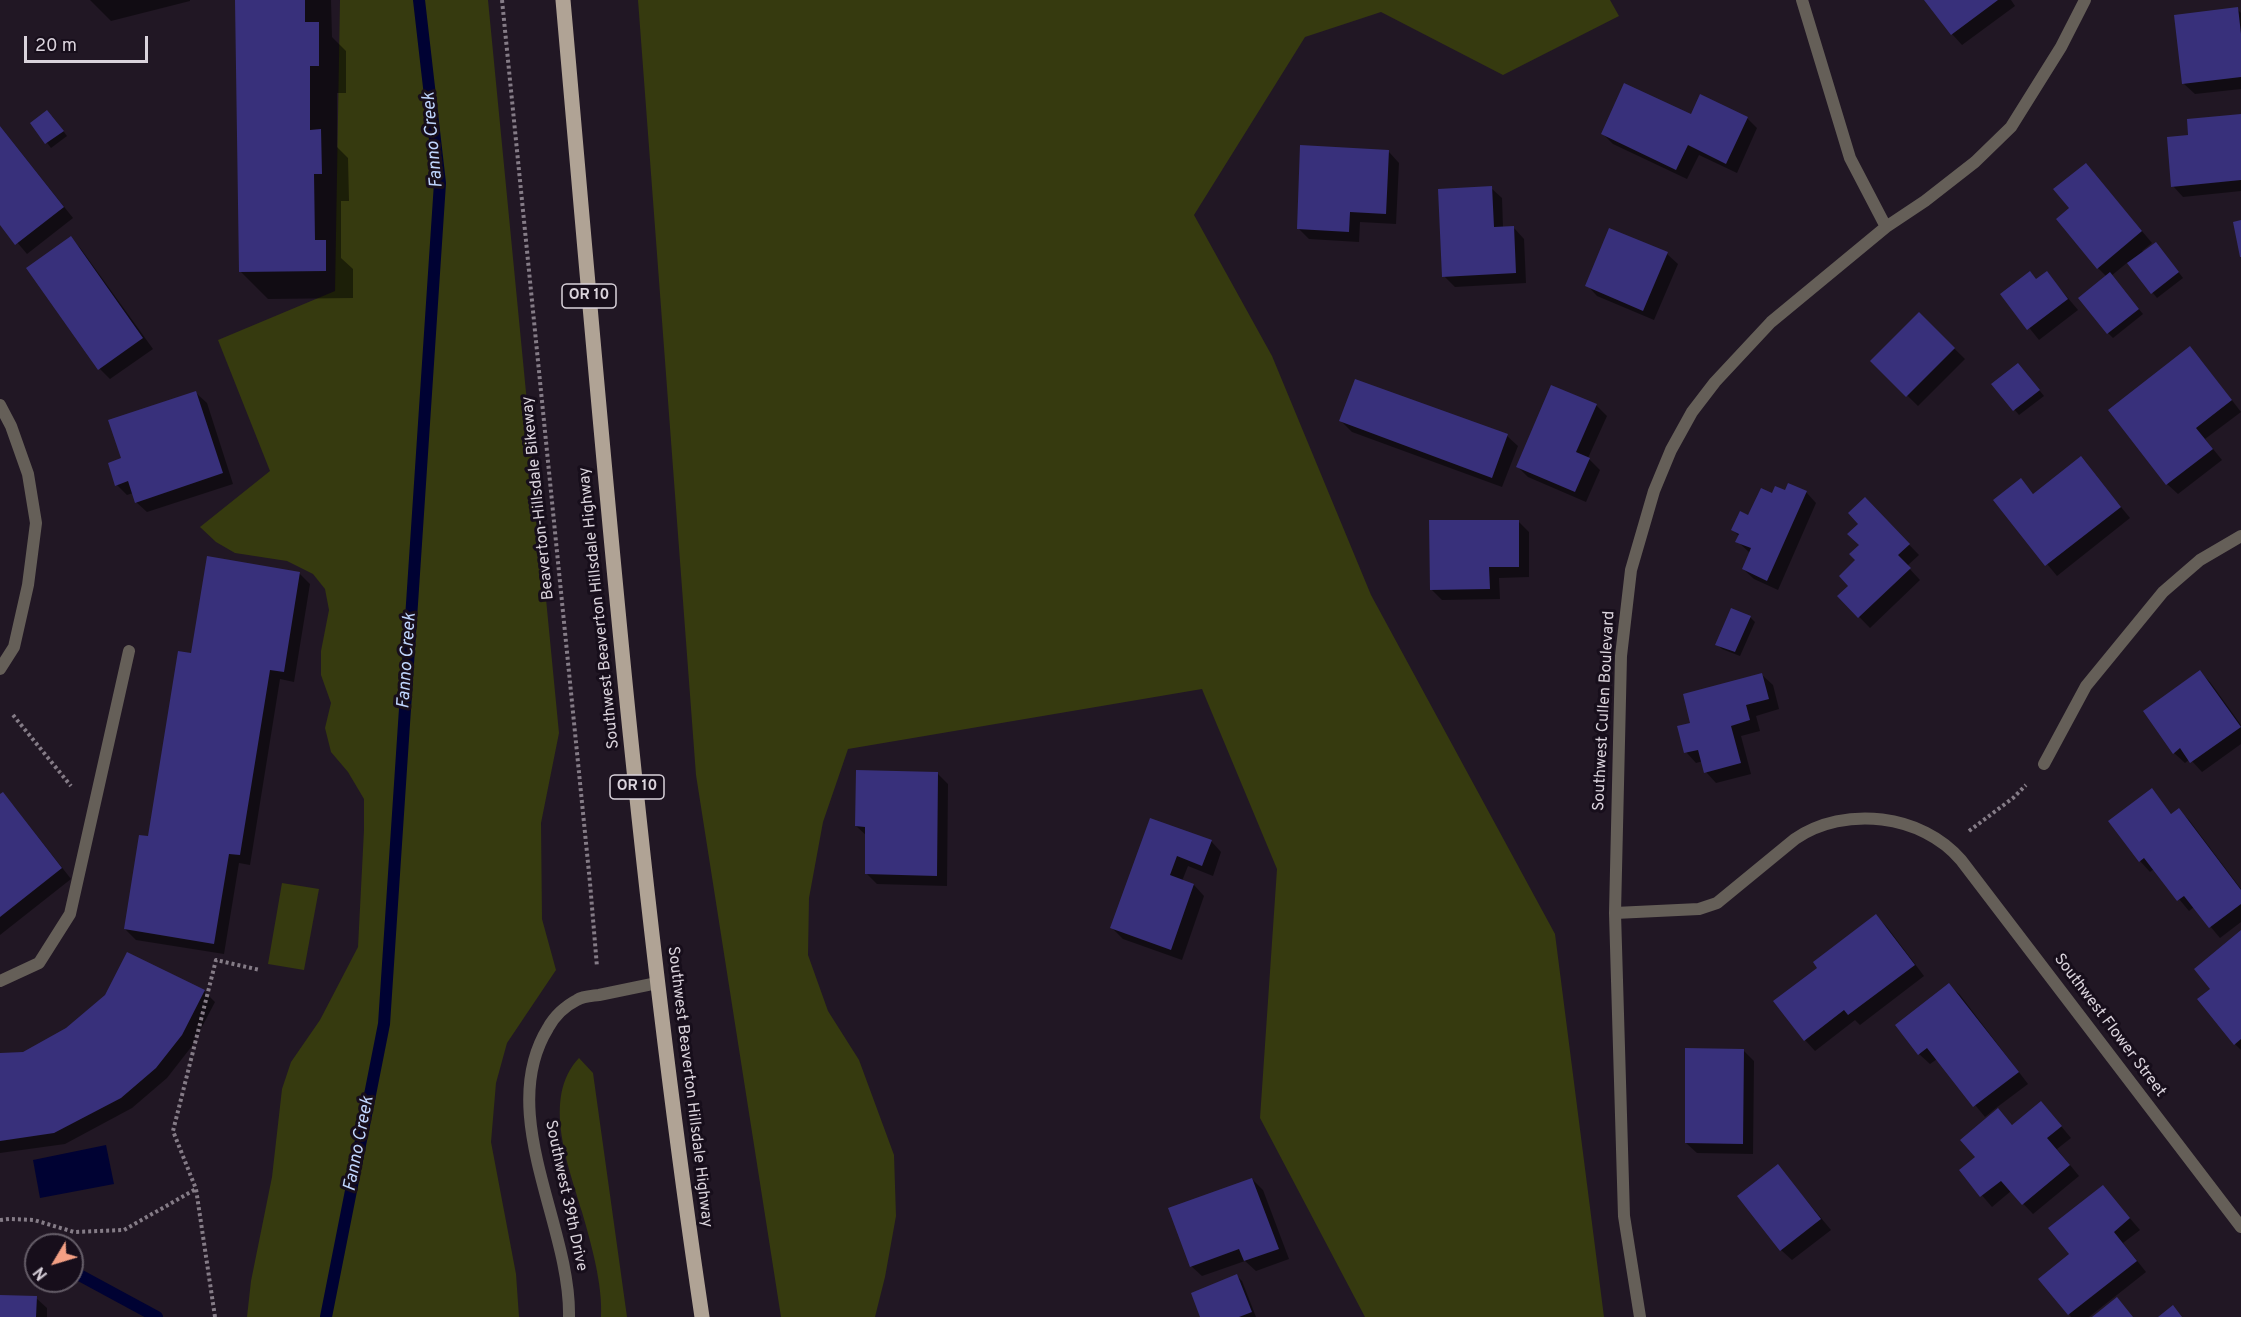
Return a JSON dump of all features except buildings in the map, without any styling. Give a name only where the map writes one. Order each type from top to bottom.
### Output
[{"type":"main road","name":"Southwest Beaverton Hillsdale Highway","points":[[563,0],[602,450],[657,983],[702,1317]]},
{"type":"street","points":[[1802,0],[1850,158],[1886,227]]},
{"type":"street","name":"Southwest Cullen Boulevard","points":[[1640,1317],[1624,1216],[1615,912],[1622,645],[1632,570],[1654,491],[1671,450],[1692,412],[1715,382],[1771,322],[1886,227],[1975,162],[2011,127],[2061,47],[2085,0]]},
{"type":"street","points":[[0,405],[11,426],[28,474],[36,523],[28,585],[14,647],[0,669]]},
{"type":"street","points":[[2044,764],[2086,686],[2163,592],[2200,560],[2241,536]]},
{"type":"street","points":[[0,981],[39,963],[70,914],[129,651]]},
{"type":"street","points":[[1615,912],[1699,909],[1717,903],[1795,839],[1824,823],[1848,819],[1891,820],[1914,825],[1949,846]]},
{"type":"street","name":"Southwest Flower Street","points":[[1949,846],[2241,1227]]},
{"type":"street","name":"Southwest 39th Drive","points":[[569,1317],[566,1276],[536,1153],[531,1119],[529,1092],[532,1062],[540,1040],[552,1022],[576,1000],[657,983]]},
{"type":"path","name":"Beaverton-Hillsdale Bikeway","points":[[502,0],[588,860],[599,994]]},
{"type":"path","points":[[13,715],[56,768]]},
{"type":"path","points":[[1949,846],[2013,798],[2044,764]]},
{"type":"path","points":[[215,1317],[196,1189],[173,1131],[216,960],[260,970]]},
{"type":"path","points":[[0,1220],[34,1220],[74,1232],[124,1230],[196,1189]]},
{"type":"green space","points":[[340,0],[488,0],[559,733],[541,823],[542,919],[556,970],[507,1043],[496,1083],[491,1142],[516,1274],[519,1317],[247,1317],[251,1281],[272,1177],[282,1089],[291,1062],[320,1020],[358,947],[364,799],[348,772],[331,752],[325,728],[331,703],[321,675],[321,651],[329,610],[325,589],[313,574],[287,561],[235,553],[216,542],[200,527],[270,471],[218,340],[335,291]]},
{"type":"green space","points":[[638,0],[1610,0],[1619,16],[1503,75],[1381,12],[1305,37],[1194,215],[1272,356],[1371,595],[1555,934],[1604,1317],[1365,1317],[1260,1118],[1277,869],[1202,689],[848,749],[823,822],[809,898],[808,955],[828,1011],[859,1060],[894,1155],[896,1216],[875,1317],[781,1317],[696,775]]},
{"type":"green space","points":[[282,883],[319,889],[304,970],[268,964]]},
{"type":"green space","points":[[579,1058],[593,1073],[627,1317],[601,1317],[596,1264],[561,1133],[562,1093],[568,1074]]},
{"type":"shaded area","points":[[106,1145],[114,1184],[40,1198],[33,1160]]},
{"type":"waterway","name":"Fanno Creek","points":[[326,1317],[384,1024],[440,183],[419,0]]},
{"type":"waterway","points":[[84,1277],[157,1317]]}]
